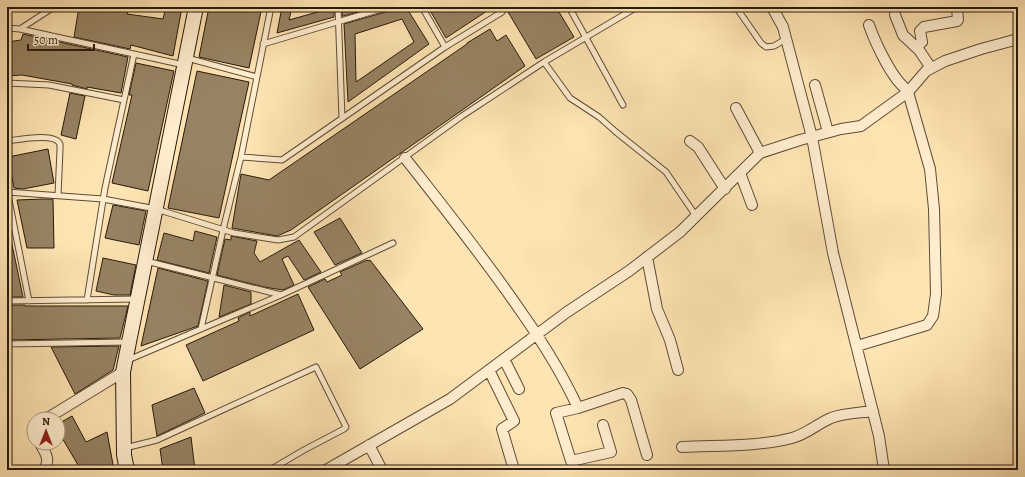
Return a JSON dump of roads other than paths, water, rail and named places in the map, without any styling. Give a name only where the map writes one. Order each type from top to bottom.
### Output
[{"type":"street","points":[[127,470],[124,448],[124,367],[196,7]]},
{"type":"street","points":[[772,7],[783,27],[812,137],[833,253],[879,436],[884,470]]},
{"type":"street","points":[[916,47],[922,42],[920,31],[924,27],[958,20],[957,7]]},
{"type":"street","points":[[895,15],[903,35],[923,55],[931,68]]},
{"type":"street","points":[[857,346],[928,325],[933,316],[936,294],[934,209],[930,169],[908,92],[890,70],[869,25]]},
{"type":"street","points":[[326,470],[450,399],[567,312],[611,284],[680,232],[760,153],[828,132],[861,126],[908,92],[926,71],[931,68],[945,61],[981,49],[1018,39]]},
{"type":"street","points":[[814,85],[828,132]]},
{"type":"street","points":[[736,108],[760,153]]},
{"type":"street","points":[[690,141],[698,147],[725,189]]},
{"type":"street","points":[[405,158],[498,278],[537,335],[570,390],[578,408]]},
{"type":"street","points":[[740,173],[752,205]]},
{"type":"street","points":[[647,257],[657,308],[672,345],[678,370]]},
{"type":"street","points":[[504,359],[519,389]]},
{"type":"street","points":[[58,411],[124,367]]},
{"type":"street","points":[[489,370],[514,421],[502,429],[514,470]]},
{"type":"street","points":[[603,425],[611,452],[571,461],[556,413],[578,408],[623,393],[627,394],[631,400],[647,455]]},
{"type":"street","points":[[682,447],[755,444],[793,438],[829,418],[838,415],[873,411]]},
{"type":"street","points":[[369,445],[382,470]]},
{"type":"street","points":[[44,451],[48,459],[48,465],[44,470]]},
{"type":"lane","points":[[20,29],[54,7]]},
{"type":"lane","points":[[201,329],[241,157],[271,7]]},
{"type":"lane","points":[[338,7],[342,118]]},
{"type":"lane","points":[[263,44],[339,23],[388,7]]},
{"type":"lane","points":[[422,7],[445,47]]},
{"type":"lane","points":[[241,157],[282,160],[445,47],[502,12],[500,7]]},
{"type":"lane","points":[[569,7],[623,105]]},
{"type":"lane","points":[[736,7],[761,43],[766,46],[774,46],[786,39]]},
{"type":"lane","points":[[29,301],[7,191],[103,199],[156,209],[234,233],[278,240],[294,237],[462,116],[544,62],[633,8]]},
{"type":"lane","points":[[7,28],[20,29],[134,54],[186,62],[257,77]]},
{"type":"lane","points":[[87,300],[103,199],[134,54]]},
{"type":"lane","points":[[544,62],[570,98],[599,117],[666,172],[696,216]]},
{"type":"lane","points":[[7,83],[48,85],[124,100]]},
{"type":"lane","points":[[7,141],[47,137],[57,141],[60,144],[58,195]]},
{"type":"lane","points":[[124,367],[201,329],[281,295],[392,243]]},
{"type":"lane","points":[[145,261],[281,295]]},
{"type":"lane","points":[[7,301],[138,299]]},
{"type":"lane","points":[[7,344],[129,342]]},
{"type":"lane","points":[[124,448],[158,440],[316,367],[346,427],[270,470]]}]
